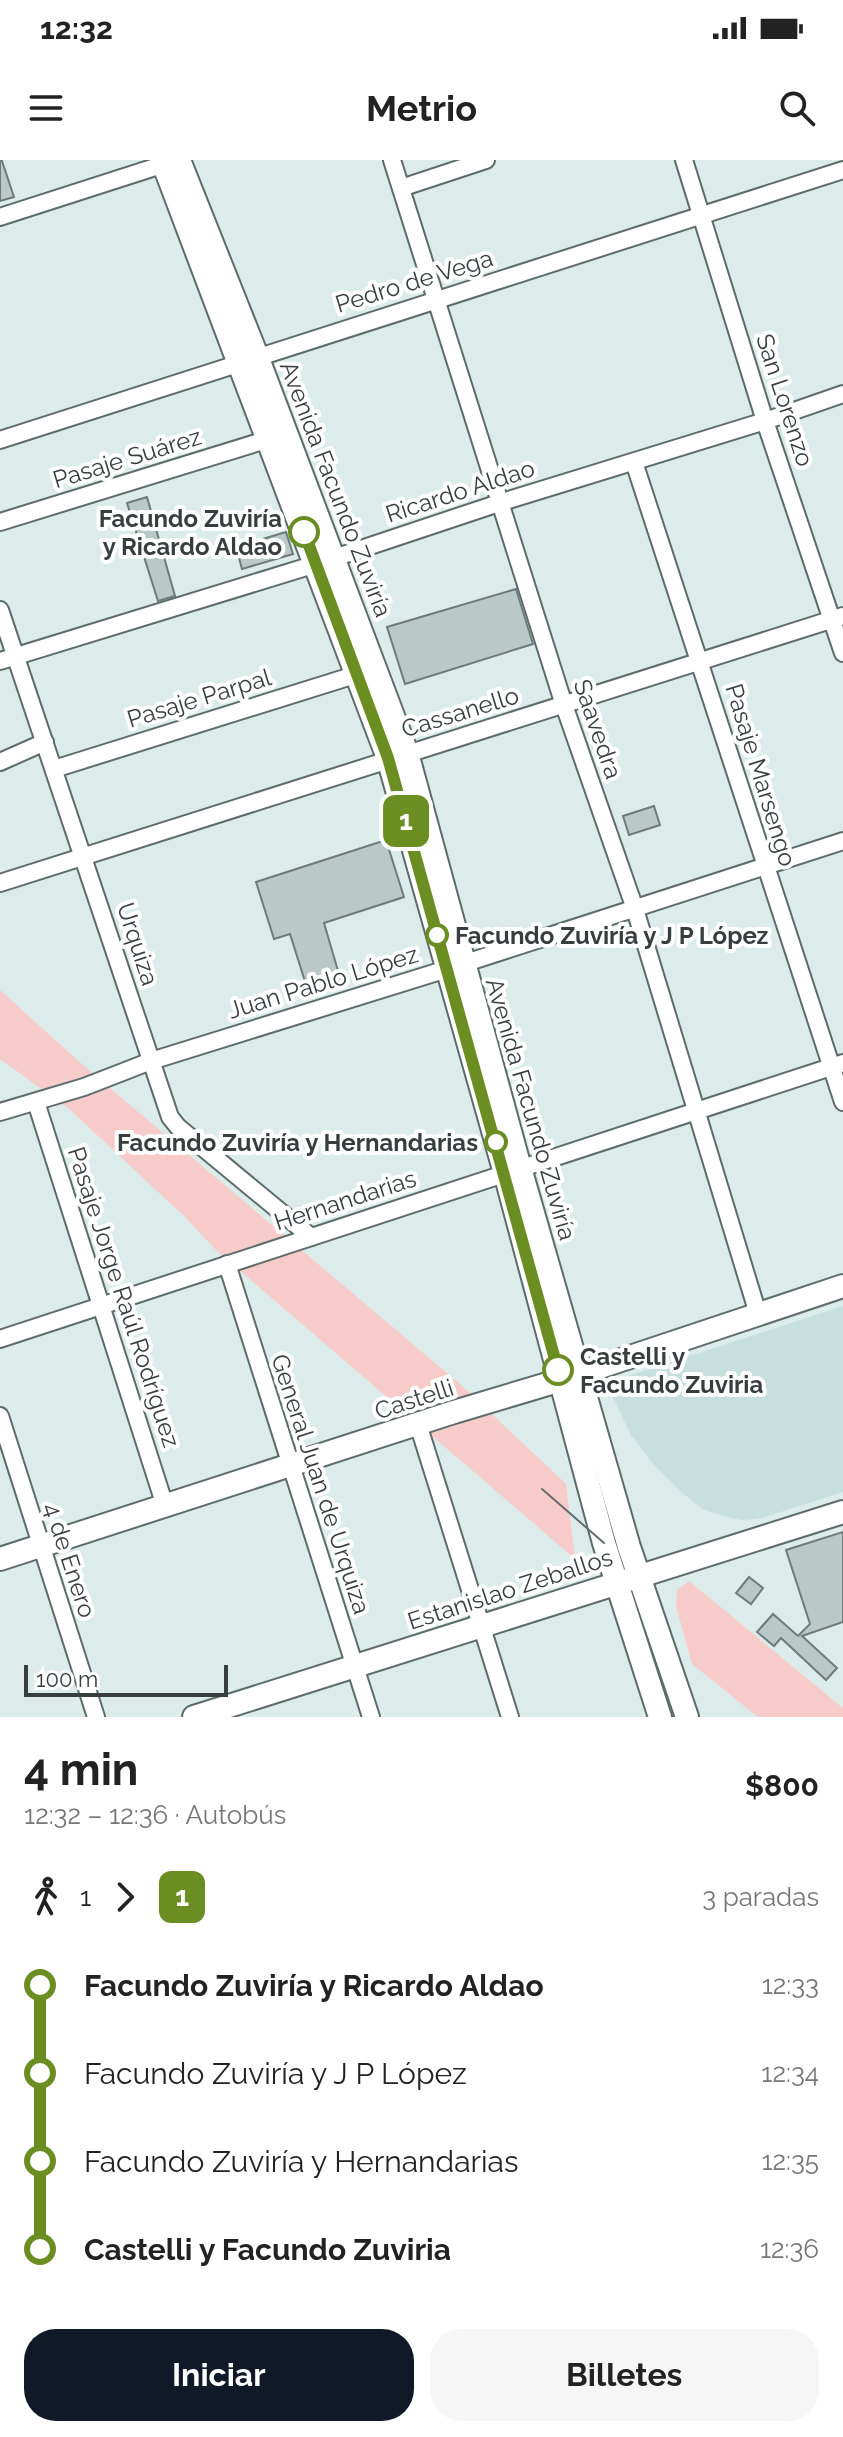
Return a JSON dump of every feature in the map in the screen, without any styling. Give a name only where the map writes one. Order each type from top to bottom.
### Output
[{"type":"main road","name":"Avenida Facundo Zuviría","points":[[170,161],[326,561],[398,756],[570,1377],[687,1717]]},
{"type":"main road","name":"Avenida Facundo Zuviría","points":[[248,359],[269,439],[326,561],[358,674],[398,756]]},
{"type":"main road","name":"Castelli","points":[[0,1559],[570,1377],[843,1286]]},
{"type":"main road","name":"Avenida Facundo Zuviría","points":[[570,1377],[579,1445],[616,1582],[660,1717]]},
{"type":"main road","points":[[579,1445],[595,1471],[612,1526],[629,1547],[645,1554],[667,1557],[746,1542]]},
{"type":"main road","name":"Estanislao Zeballos","points":[[194,1717],[843,1512]]},
{"type":"street","name":"Saavedra","points":[[392,160],[564,705],[634,906],[758,1314]]},
{"type":"street","points":[[401,188],[486,160]]},
{"type":"street","name":"San Lorenzo","points":[[684,160],[765,421],[837,618],[843,653]]},
{"type":"street","points":[[0,217],[170,161]]},
{"type":"street","name":"Pedro de Vega","points":[[0,440],[843,170]]},
{"type":"street","name":"Ricardo Aldao","points":[[8,659],[326,561],[843,394]]},
{"type":"street","name":"Pasaje Suárez","points":[[0,522],[269,439]]},
{"type":"street","name":"Pasaje Marsengo","points":[[634,462],[764,865],[837,1065],[843,1102]]},
{"type":"street","name":"Urquiza","points":[[0,610],[8,659],[45,742],[170,1117],[178,1127],[311,1237]]},
{"type":"street","name":"Cassanello","points":[[0,883],[837,618]]},
{"type":"street","name":"Pasaje Parpal","points":[[54,769],[358,674]]},
{"type":"street","points":[[0,762],[45,742]]},
{"type":"street","name":"Juan Pablo López","points":[[0,1112],[843,841]]},
{"type":"street","name":"Hernandarias","points":[[0,1339],[837,1065]]},
{"type":"street","name":"Pasaje Jorge Raúl Rodríguez","points":[[36,1102],[165,1506]]},
{"type":"street","name":"General Juan de Urquiza","points":[[227,1264],[371,1717]]},
{"type":"street","name":"4 de Enero","points":[[0,1416],[96,1717]]},
{"type":"street","points":[[418,1424],[510,1717]]},
{"type":"shaded area","points":[[0,990],[85,1067],[460,1384],[566,1484],[575,1559],[217,1251],[184,1216],[68,1108],[0,1059]]},
{"type":"shaded area","points":[[843,1306],[843,1492],[759,1519],[741,1520],[720,1515],[702,1509],[684,1494],[653,1464],[631,1435],[611,1393],[619,1379]]},
{"type":"shaded area","points":[[689,1581],[843,1708],[843,1717],[758,1717],[692,1664],[676,1606],[677,1590]]},
{"type":"building","points":[[0,161],[14,197],[0,201]]},
{"type":"building","points":[[147,497],[175,596],[158,601],[127,503]]},
{"type":"building","points":[[286,532],[293,554],[242,569],[236,547]]},
{"type":"building","points":[[516,589],[533,644],[405,684],[387,627]]},
{"type":"building","points":[[654,806],[660,825],[629,835],[623,816]]},
{"type":"building","points":[[386,840],[404,897],[324,923],[341,981],[308,991],[290,934],[274,939],[256,882]]},
{"type":"building","points":[[843,1532],[843,1622],[802,1636],[837,1668],[826,1680],[781,1638],[774,1646],[757,1632],[773,1614],[798,1636],[810,1624],[786,1550]]},
{"type":"building","points":[[749,1577],[763,1588],[751,1604],[736,1593]]},
{"type":"tram line","points":[[542,1489],[604,1543]]},
{"type":"bus line","name":"1","points":[[304,532],[388,758],[558,1370]]},
{"type":"place","name":"Facundo Zuviría y Ricardo Aldao","points":[[304,532]]},
{"type":"place","name":"Facundo Zuviría y J P López","points":[[437,935]]},
{"type":"place","name":"Facundo Zuviría y Hernandarias","points":[[496,1142]]},
{"type":"place","name":"Castelli y Facundo Zuviria","points":[[558,1370]]}]
